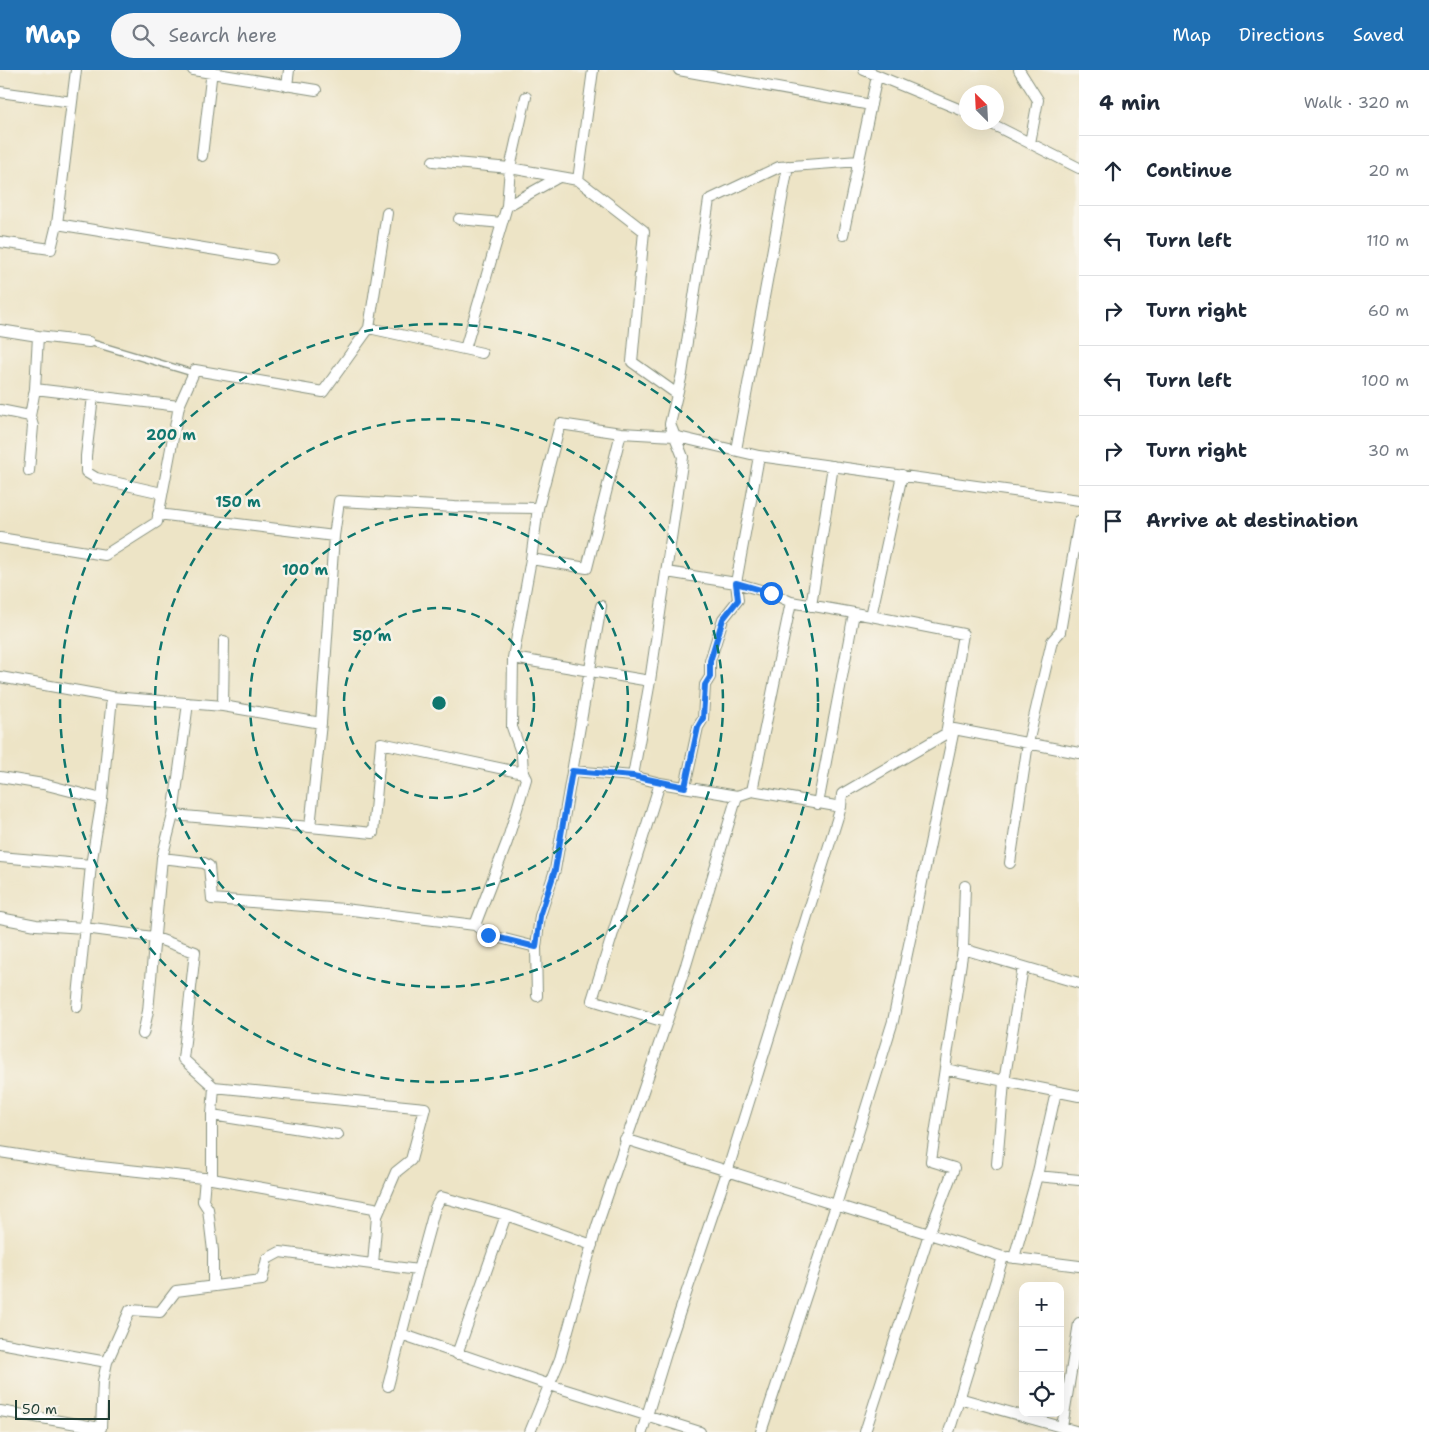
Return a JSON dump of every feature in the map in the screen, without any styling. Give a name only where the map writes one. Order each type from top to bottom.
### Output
[{"type":"street","points":[[0,242],[52,249],[57,224],[76,70]]},
{"type":"street","points":[[193,70],[316,90]]},
{"type":"street","points":[[287,86],[289,70]]},
{"type":"street","points":[[578,180],[593,70]]},
{"type":"street","points":[[680,70],[871,105]]},
{"type":"street","points":[[864,70],[959,109]]},
{"type":"street","points":[[1019,70],[1038,100],[1030,144]]},
{"type":"street","points":[[202,156],[212,72]]},
{"type":"street","points":[[843,235],[877,76]]},
{"type":"street","points":[[0,92],[72,102]]},
{"type":"street","points":[[465,349],[507,206],[510,168],[526,97]]},
{"type":"street","points":[[1003,130],[1079,168]]},
{"type":"street","points":[[433,161],[510,168],[578,180],[644,231],[632,362],[677,394]]},
{"type":"street","points":[[633,776],[650,681],[683,457],[670,424],[677,394],[709,200],[779,167],[859,161]]},
{"type":"street","points":[[736,450],[788,166]]},
{"type":"street","points":[[507,206],[559,177]]},
{"type":"street","points":[[0,550],[1,538],[105,555],[157,522],[179,406],[195,370],[323,392],[368,328],[387,213]]},
{"type":"street","points":[[459,219],[502,223]]},
{"type":"street","points":[[57,224],[271,259]]},
{"type":"street","points":[[368,328],[482,353]]},
{"type":"street","points":[[0,330],[89,342]]},
{"type":"street","points":[[30,471],[33,426],[30,416],[35,389],[38,336]]},
{"type":"street","points":[[35,389],[179,406]]},
{"type":"street","points":[[93,396],[86,472],[96,478],[162,493]]},
{"type":"street","points":[[0,410],[30,416]]},
{"type":"street","points":[[476,925],[507,842],[526,779],[523,773],[522,755],[512,727],[513,658],[538,508],[560,424],[621,433],[674,436],[759,456],[1079,500]]},
{"type":"street","points":[[531,558],[587,568],[621,433]]},
{"type":"street","points":[[685,787],[698,727],[703,718],[705,685],[710,677],[710,661],[723,619],[738,600],[736,583],[759,456]]},
{"type":"street","points":[[811,606],[833,466]]},
{"type":"street","points":[[871,616],[902,476]]},
{"type":"street","points":[[310,827],[321,723],[334,536],[340,501],[482,508],[538,508]]},
{"type":"street","points":[[158,514],[334,536]]},
{"type":"street","points":[[1010,863],[1028,743],[1052,641],[1060,632],[1079,521]]},
{"type":"street","points":[[667,572],[736,583],[771,593],[791,602],[963,634],[950,732],[893,1021],[836,1205],[761,1432]]},
{"type":"street","points":[[752,791],[791,602]]},
{"type":"street","points":[[537,996],[536,947],[540,916],[555,870],[601,606]]},
{"type":"street","points":[[818,804],[854,613]]},
{"type":"street","points":[[223,706],[224,640]]},
{"type":"street","points":[[513,658],[650,681]]},
{"type":"street","points":[[0,677],[112,697],[223,706],[321,723]]},
{"type":"street","points":[[77,1007],[91,865],[102,799],[112,697]]},
{"type":"street","points":[[143,1034],[148,1011],[162,858],[173,815],[188,703]]},
{"type":"street","points":[[642,1432],[728,1170],[841,807],[842,794],[950,732],[1028,743],[1079,753]]},
{"type":"street","points":[[173,815],[373,833],[381,743],[523,773]]},
{"type":"street","points":[[572,771],[633,776],[660,783],[737,796],[752,791],[841,807]]},
{"type":"street","points":[[0,777],[43,784],[102,799]]},
{"type":"street","points":[[660,783],[592,1000],[666,1022]]},
{"type":"street","points":[[530,1432],[560,1359],[592,1244],[625,1139],[686,965],[737,796]]},
{"type":"street","points":[[0,857],[91,865]]},
{"type":"street","points":[[162,858],[204,863],[208,866],[212,899],[344,909],[476,925],[488,935],[536,947]]},
{"type":"street","points":[[865,1432],[929,1234],[954,1168],[931,1160],[963,949],[965,886]]},
{"type":"street","points":[[0,918],[36,925],[85,928],[154,937],[195,952],[183,1059],[214,1087],[425,1108],[411,1160],[396,1172],[377,1216],[372,1264]]},
{"type":"street","points":[[963,949],[1079,983]]},
{"type":"street","points":[[997,1164],[1004,1082],[1023,967]]},
{"type":"street","points":[[945,1069],[1004,1082],[1079,1095]]},
{"type":"street","points":[[213,1286],[213,1251],[209,1217],[208,1209],[203,1201],[208,1179],[214,1087]]},
{"type":"street","points":[[1014,1258],[1038,1176],[1056,1092]]},
{"type":"street","points":[[212,1115],[338,1135]]},
{"type":"street","points":[[625,1139],[1003,1257],[1079,1266]]},
{"type":"street","points":[[0,1152],[82,1166],[208,1179],[374,1208],[377,1216]]},
{"type":"street","points":[[1038,1176],[1079,1180]]},
{"type":"street","points":[[388,1386],[400,1334],[435,1208],[441,1197],[506,1215],[592,1244]]},
{"type":"street","points":[[457,1354],[506,1215]]},
{"type":"street","points":[[0,1411],[101,1430],[103,1381],[107,1362],[130,1310],[160,1312],[176,1292],[262,1280],[267,1259],[280,1252],[418,1270]]},
{"type":"street","points":[[949,1432],[1003,1257]]},
{"type":"street","points":[[1062,1427],[1079,1323]]},
{"type":"street","points":[[400,1334],[550,1385],[700,1432]]},
{"type":"street","points":[[0,1342],[107,1362]]},
{"type":"street","points":[[959,1398],[1079,1432]]},
{"type":"lane","points":[[89,342],[194,373]]},
{"type":"route","points":[[488,935],[536,947],[540,916],[555,870],[556,854],[572,771],[633,776],[685,787],[698,727],[703,718],[705,685],[710,677],[710,661],[723,619],[738,600],[736,583],[771,593]]}]
